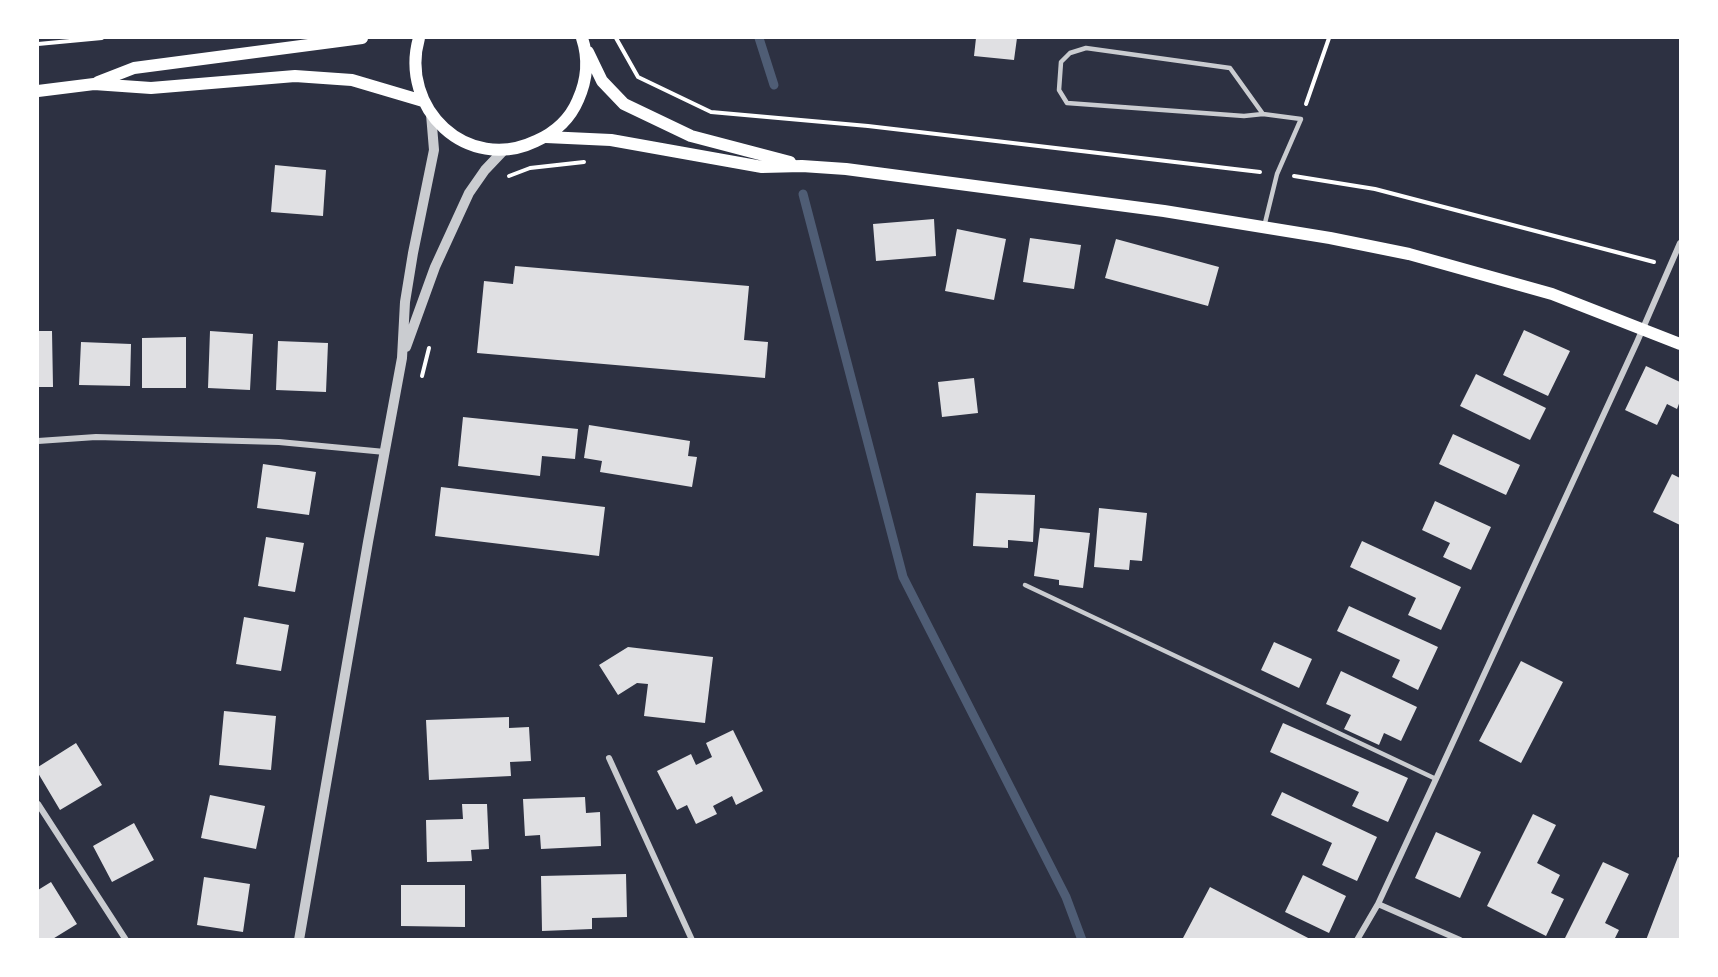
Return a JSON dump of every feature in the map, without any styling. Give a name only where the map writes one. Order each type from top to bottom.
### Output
[{"type":"main road","points":[[94,84],[134,68],[362,38]]},
{"type":"main road","points":[[419,38],[415,55],[415,71],[423,101],[431,114],[442,127],[463,141],[487,149],[504,150],[525,146],[546,137],[568,117],[582,90],[586,76],[583,41]]},
{"type":"main road","points":[[583,41],[602,81],[624,104],[691,136],[802,166]]},
{"type":"main road","points":[[38,91],[94,84],[150,88],[295,76],[352,80],[423,101]]},
{"type":"main road","points":[[546,137],[611,140],[762,167],[802,166],[846,169],[1141,207],[1330,238],[1409,254],[1552,294],[1680,344]]},
{"type":"street","points":[[299,939],[402,358],[405,302],[434,150],[431,114]]},
{"type":"street","points":[[402,358],[435,267],[469,193],[485,170],[504,150]]},
{"type":"street","points":[[1357,939],[1378,904],[1436,780],[1680,243]]},
{"type":"street","points":[[38,441],[96,436],[279,442],[384,452]]},
{"type":"street","points":[[609,758],[692,939]]},
{"type":"street","points":[[38,804],[126,939]]},
{"type":"street","points":[[1378,904],[1460,939]]},
{"type":"lane","points":[[1263,114],[1230,68],[1086,48],[1070,53],[1061,62],[1059,90],[1067,103],[1244,116],[1263,114],[1301,119],[1277,174],[1264,227]]},
{"type":"lane","points":[[1025,585],[1436,780]]},
{"type":"path","points":[[38,44],[102,38]]},
{"type":"path","points":[[616,38],[638,77],[711,112],[868,126],[1277,174],[1375,189],[1671,266]]},
{"type":"path","points":[[1301,119],[1329,38]]},
{"type":"path","points":[[624,104],[638,77]]},
{"type":"path","points":[[503,178],[530,168],[595,161],[611,140]]},
{"type":"path","points":[[421,379],[430,346]]},
{"type":"building","points":[[976,38],[1017,38],[1014,60],[974,56]]},
{"type":"building","points":[[275,165],[326,170],[323,216],[271,212]]},
{"type":"building","points":[[934,219],[936,256],[876,261],[873,224]]},
{"type":"building","points":[[957,229],[1006,239],[994,300],[945,291]]},
{"type":"building","points":[[1030,238],[1081,245],[1074,289],[1023,282]]},
{"type":"building","points":[[1116,239],[1219,267],[1208,306],[1105,278]]},
{"type":"building","points":[[515,266],[749,286],[744,340],[768,342],[765,378],[477,353],[484,281],[513,284]]},
{"type":"building","points":[[1524,330],[1570,351],[1548,396],[1503,375]]},
{"type":"building","points":[[38,331],[52,331],[53,387],[38,387]]},
{"type":"building","points":[[210,331],[253,334],[250,390],[208,388]]},
{"type":"building","points":[[186,337],[186,388],[142,388],[142,338]]},
{"type":"building","points":[[278,341],[328,343],[326,392],[276,390]]},
{"type":"building","points":[[81,342],[131,344],[130,386],[79,385]]},
{"type":"building","points":[[1646,366],[1680,382],[1680,401],[1677,409],[1667,404],[1657,425],[1625,410]]},
{"type":"building","points":[[1476,374],[1546,408],[1530,440],[1460,406]]},
{"type":"building","points":[[974,378],[978,413],[942,417],[938,382]]},
{"type":"building","points":[[463,417],[578,429],[575,459],[542,456],[540,476],[458,466]]},
{"type":"building","points":[[589,425],[690,441],[688,456],[697,457],[692,487],[600,472],[602,461],[584,458]]},
{"type":"building","points":[[1453,434],[1520,465],[1506,495],[1439,464]]},
{"type":"building","points":[[263,464],[316,472],[309,515],[257,508]]},
{"type":"building","points":[[1672,474],[1680,478],[1680,525],[1653,512]]},
{"type":"building","points":[[441,487],[605,507],[599,556],[435,536]]},
{"type":"building","points":[[976,493],[1035,495],[1033,542],[1008,540],[1008,548],[973,546]]},
{"type":"building","points":[[1435,501],[1491,527],[1471,570],[1443,557],[1450,543],[1422,530]]},
{"type":"building","points":[[1099,508],[1147,513],[1142,561],[1130,560],[1129,570],[1094,567]]},
{"type":"building","points":[[1040,528],[1090,533],[1083,588],[1059,585],[1059,580],[1034,576]]},
{"type":"building","points":[[266,537],[304,543],[295,592],[258,586]]},
{"type":"building","points":[[1362,541],[1461,587],[1441,630],[1408,615],[1416,598],[1350,567]]},
{"type":"building","points":[[1349,606],[1438,647],[1418,690],[1392,677],[1400,660],[1337,631]]},
{"type":"building","points":[[244,617],[289,625],[281,671],[236,664]]},
{"type":"building","points":[[1274,642],[1312,659],[1299,688],[1261,670]]},
{"type":"building","points":[[628,647],[713,657],[705,723],[644,716],[648,684],[637,683],[618,695],[599,665]]},
{"type":"building","points":[[1521,661],[1563,682],[1521,763],[1479,741]]},
{"type":"building","points":[[1341,671],[1417,707],[1401,741],[1384,733],[1379,745],[1344,729],[1351,715],[1326,704]]},
{"type":"building","points":[[224,711],[276,716],[271,770],[219,765]]},
{"type":"building","points":[[509,717],[509,728],[529,727],[531,761],[510,762],[511,776],[429,780],[426,720]]},
{"type":"building","points":[[1283,723],[1408,778],[1388,822],[1352,806],[1359,792],[1270,752]]},
{"type":"building","points":[[733,730],[763,791],[736,805],[732,796],[713,806],[717,814],[696,824],[687,805],[677,810],[657,771],[691,754],[696,765],[712,757],[706,743]]},
{"type":"building","points":[[76,743],[102,785],[60,810],[38,773],[38,767]]},
{"type":"building","points":[[1282,792],[1377,837],[1357,881],[1322,865],[1332,843],[1271,815]]},
{"type":"building","points":[[210,795],[265,806],[256,849],[201,838]]},
{"type":"building","points":[[585,797],[586,813],[600,812],[601,846],[541,849],[540,835],[525,836],[523,799]]},
{"type":"building","points":[[462,804],[487,804],[489,849],[471,850],[472,861],[427,862],[426,820],[463,819]]},
{"type":"building","points":[[1533,814],[1556,825],[1537,863],[1560,875],[1551,893],[1564,899],[1546,936],[1487,906]]},
{"type":"building","points":[[134,823],[154,860],[112,882],[93,846]]},
{"type":"building","points":[[1436,832],[1481,852],[1460,898],[1415,878]]},
{"type":"building","points":[[1678,857],[1680,858],[1680,940],[1646,940]]},
{"type":"building","points":[[1603,862],[1629,874],[1605,923],[1619,930],[1614,940],[1564,940]]},
{"type":"building","points":[[626,874],[627,917],[592,918],[592,929],[542,931],[541,876]]},
{"type":"building","points":[[1303,875],[1346,896],[1329,933],[1285,912]]},
{"type":"building","points":[[204,877],[250,884],[243,932],[197,925]]},
{"type":"building","points":[[51,882],[77,924],[51,940],[38,940],[38,890]]},
{"type":"building","points":[[401,885],[465,885],[465,927],[401,926]]},
{"type":"building","points":[[1210,887],[1312,940],[1187,940],[1183,938]]},
{"type":"waterway","points":[[759,38],[774,85]]},
{"type":"waterway","points":[[803,194],[903,577],[1066,897],[1082,940]]}]
